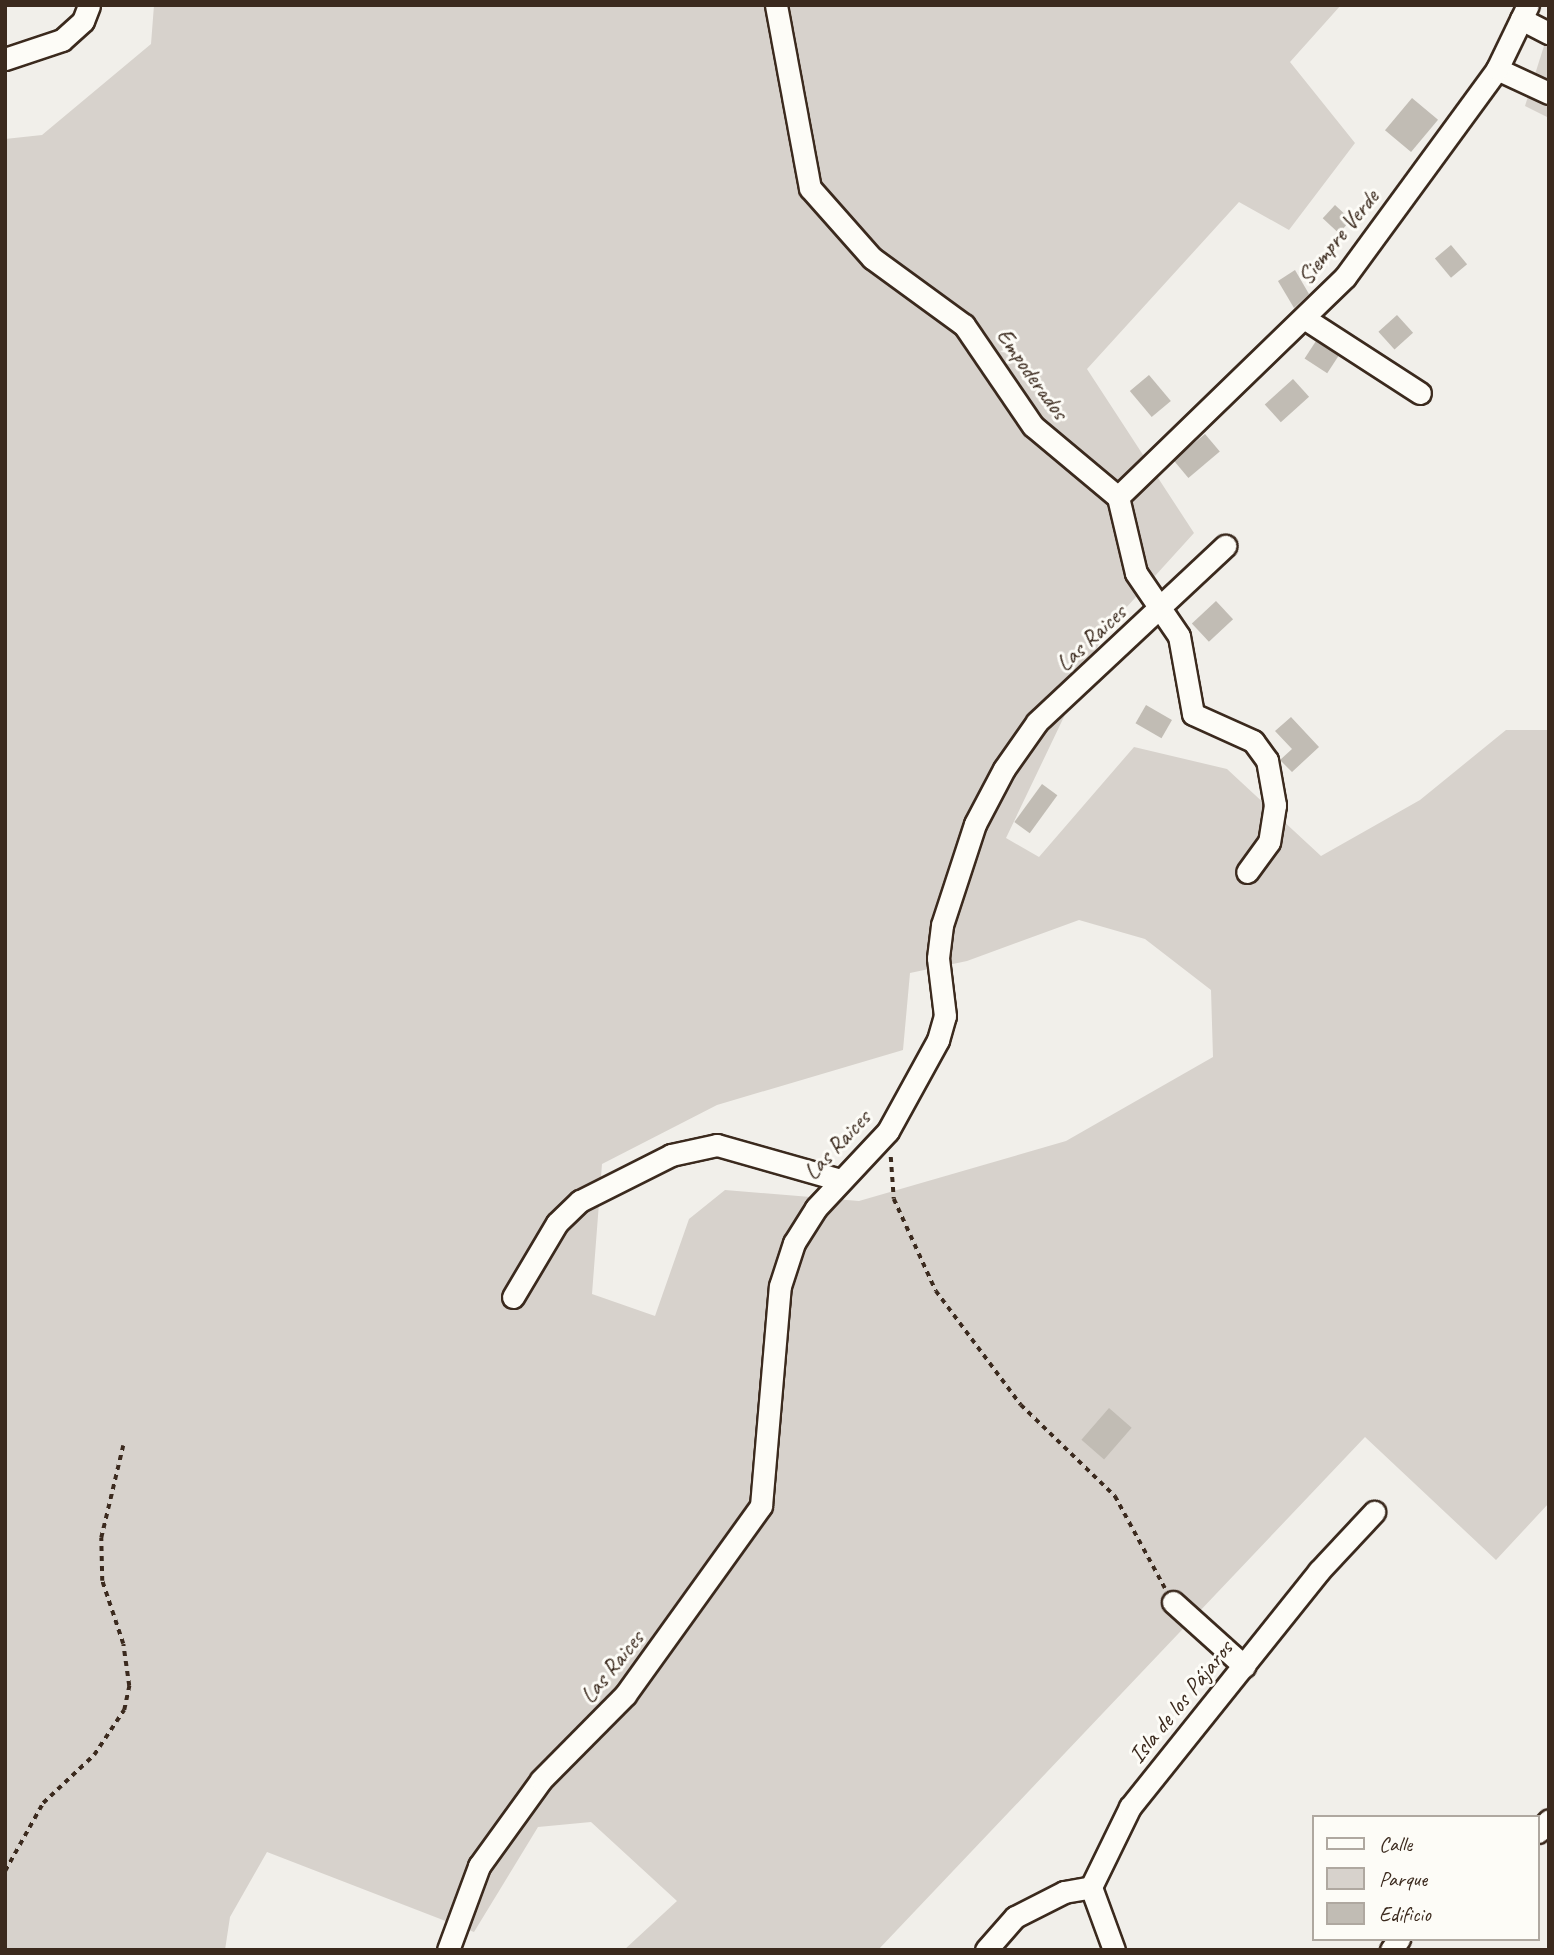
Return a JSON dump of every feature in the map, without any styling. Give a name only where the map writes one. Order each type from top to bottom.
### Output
[{"type":"street","points":[[5,59],[62,40],[83,21],[89,5]]},
{"type":"street","name":"Empoderados","points":[[776,5],[810,188],[825,210],[872,258],[964,325],[1033,426],[1118,497]]},
{"type":"street","points":[[1525,12],[1549,33]]},
{"type":"street","name":"Siempre Verde","points":[[1118,497],[1345,277],[1497,69],[1525,12]]},
{"type":"street","points":[[1497,69],[1549,93]]},
{"type":"street","points":[[1304,318],[1420,393]]},
{"type":"street","points":[[1118,497],[1136,573],[1163,607],[1179,636],[1193,713],[1253,741],[1267,760],[1275,805],[1269,842],[1247,872]]},
{"type":"street","name":"Las Raices","points":[[448,1950],[487,1855],[541,1780],[625,1695],[761,1507],[780,1286],[794,1243],[837,1179],[888,1130],[938,1040],[945,1016],[938,958],[942,925],[975,824],[1004,769],[1037,722],[1163,607],[1225,546]]},
{"type":"street","points":[[513,1297],[557,1223],[580,1202],[671,1155],[717,1145],[837,1179]]},
{"type":"street","name":"Isla de los Pájaros","points":[[1091,1887],[1130,1807],[1374,1512]]},
{"type":"street","points":[[1173,1602],[1244,1666]]},
{"type":"street","points":[[986,1950],[1015,1917],[1064,1892],[1091,1887],[1114,1950]]},
{"type":"path","points":[[888,1130],[894,1199],[936,1291],[1021,1405],[1115,1496],[1173,1602]]},
{"type":"path","points":[[5,1871],[43,1803],[94,1755],[124,1710],[129,1686],[123,1644],[102,1581],[101,1538],[123,1447]]},
{"type":"green space","points":[[154,5],[1341,5],[1290,62],[1355,143],[1289,230],[1239,202],[1087,369],[1194,533],[1105,631],[1006,838],[1039,857],[1134,747],[1227,769],[1321,856],[1420,800],[1506,730],[1549,730],[1549,1503],[1496,1560],[1365,1437],[878,1950],[624,1950],[677,1901],[591,1822],[538,1827],[474,1932],[267,1852],[230,1917],[225,1950],[5,1950],[5,139],[42,135],[151,44]],"holes":[[[1079,920],[1145,939],[1211,990],[1213,1057],[1066,1141],[859,1201],[725,1190],[689,1219],[655,1316],[592,1294],[602,1164],[717,1105],[903,1050],[910,973],[967,961]]]},
{"type":"green space","points":[[1549,30],[1549,118],[1525,106]]},
{"type":"building","points":[[1412,98],[1438,120],[1411,152],[1385,130]]},
{"type":"building","points":[[1335,205],[1351,220],[1339,233],[1323,218]]},
{"type":"building","points":[[1451,245],[1467,264],[1451,278],[1435,258]]},
{"type":"building","points":[[1295,270],[1309,294],[1294,308],[1278,281]]},
{"type":"building","points":[[1397,315],[1413,333],[1394,350],[1378,332]]},
{"type":"building","points":[[1316,341],[1339,356],[1327,373],[1305,359]]},
{"type":"building","points":[[1149,375],[1171,401],[1152,417],[1130,391]]},
{"type":"building","points":[[1293,379],[1309,397],[1281,422],[1265,404]]},
{"type":"building","points":[[1205,434],[1220,452],[1188,478],[1174,460]]},
{"type":"building","points":[[1216,601],[1233,619],[1209,642],[1192,624]]},
{"type":"building","points":[[1146,705],[1172,720],[1161,738],[1136,723]]},
{"type":"building","points":[[1291,717],[1319,747],[1292,772],[1280,760],[1292,749],[1275,731]]},
{"type":"building","points":[[1042,784],[1057,795],[1030,833],[1014,822]]},
{"type":"building","points":[[1109,1408],[1132,1428],[1104,1459],[1081,1440]]}]
